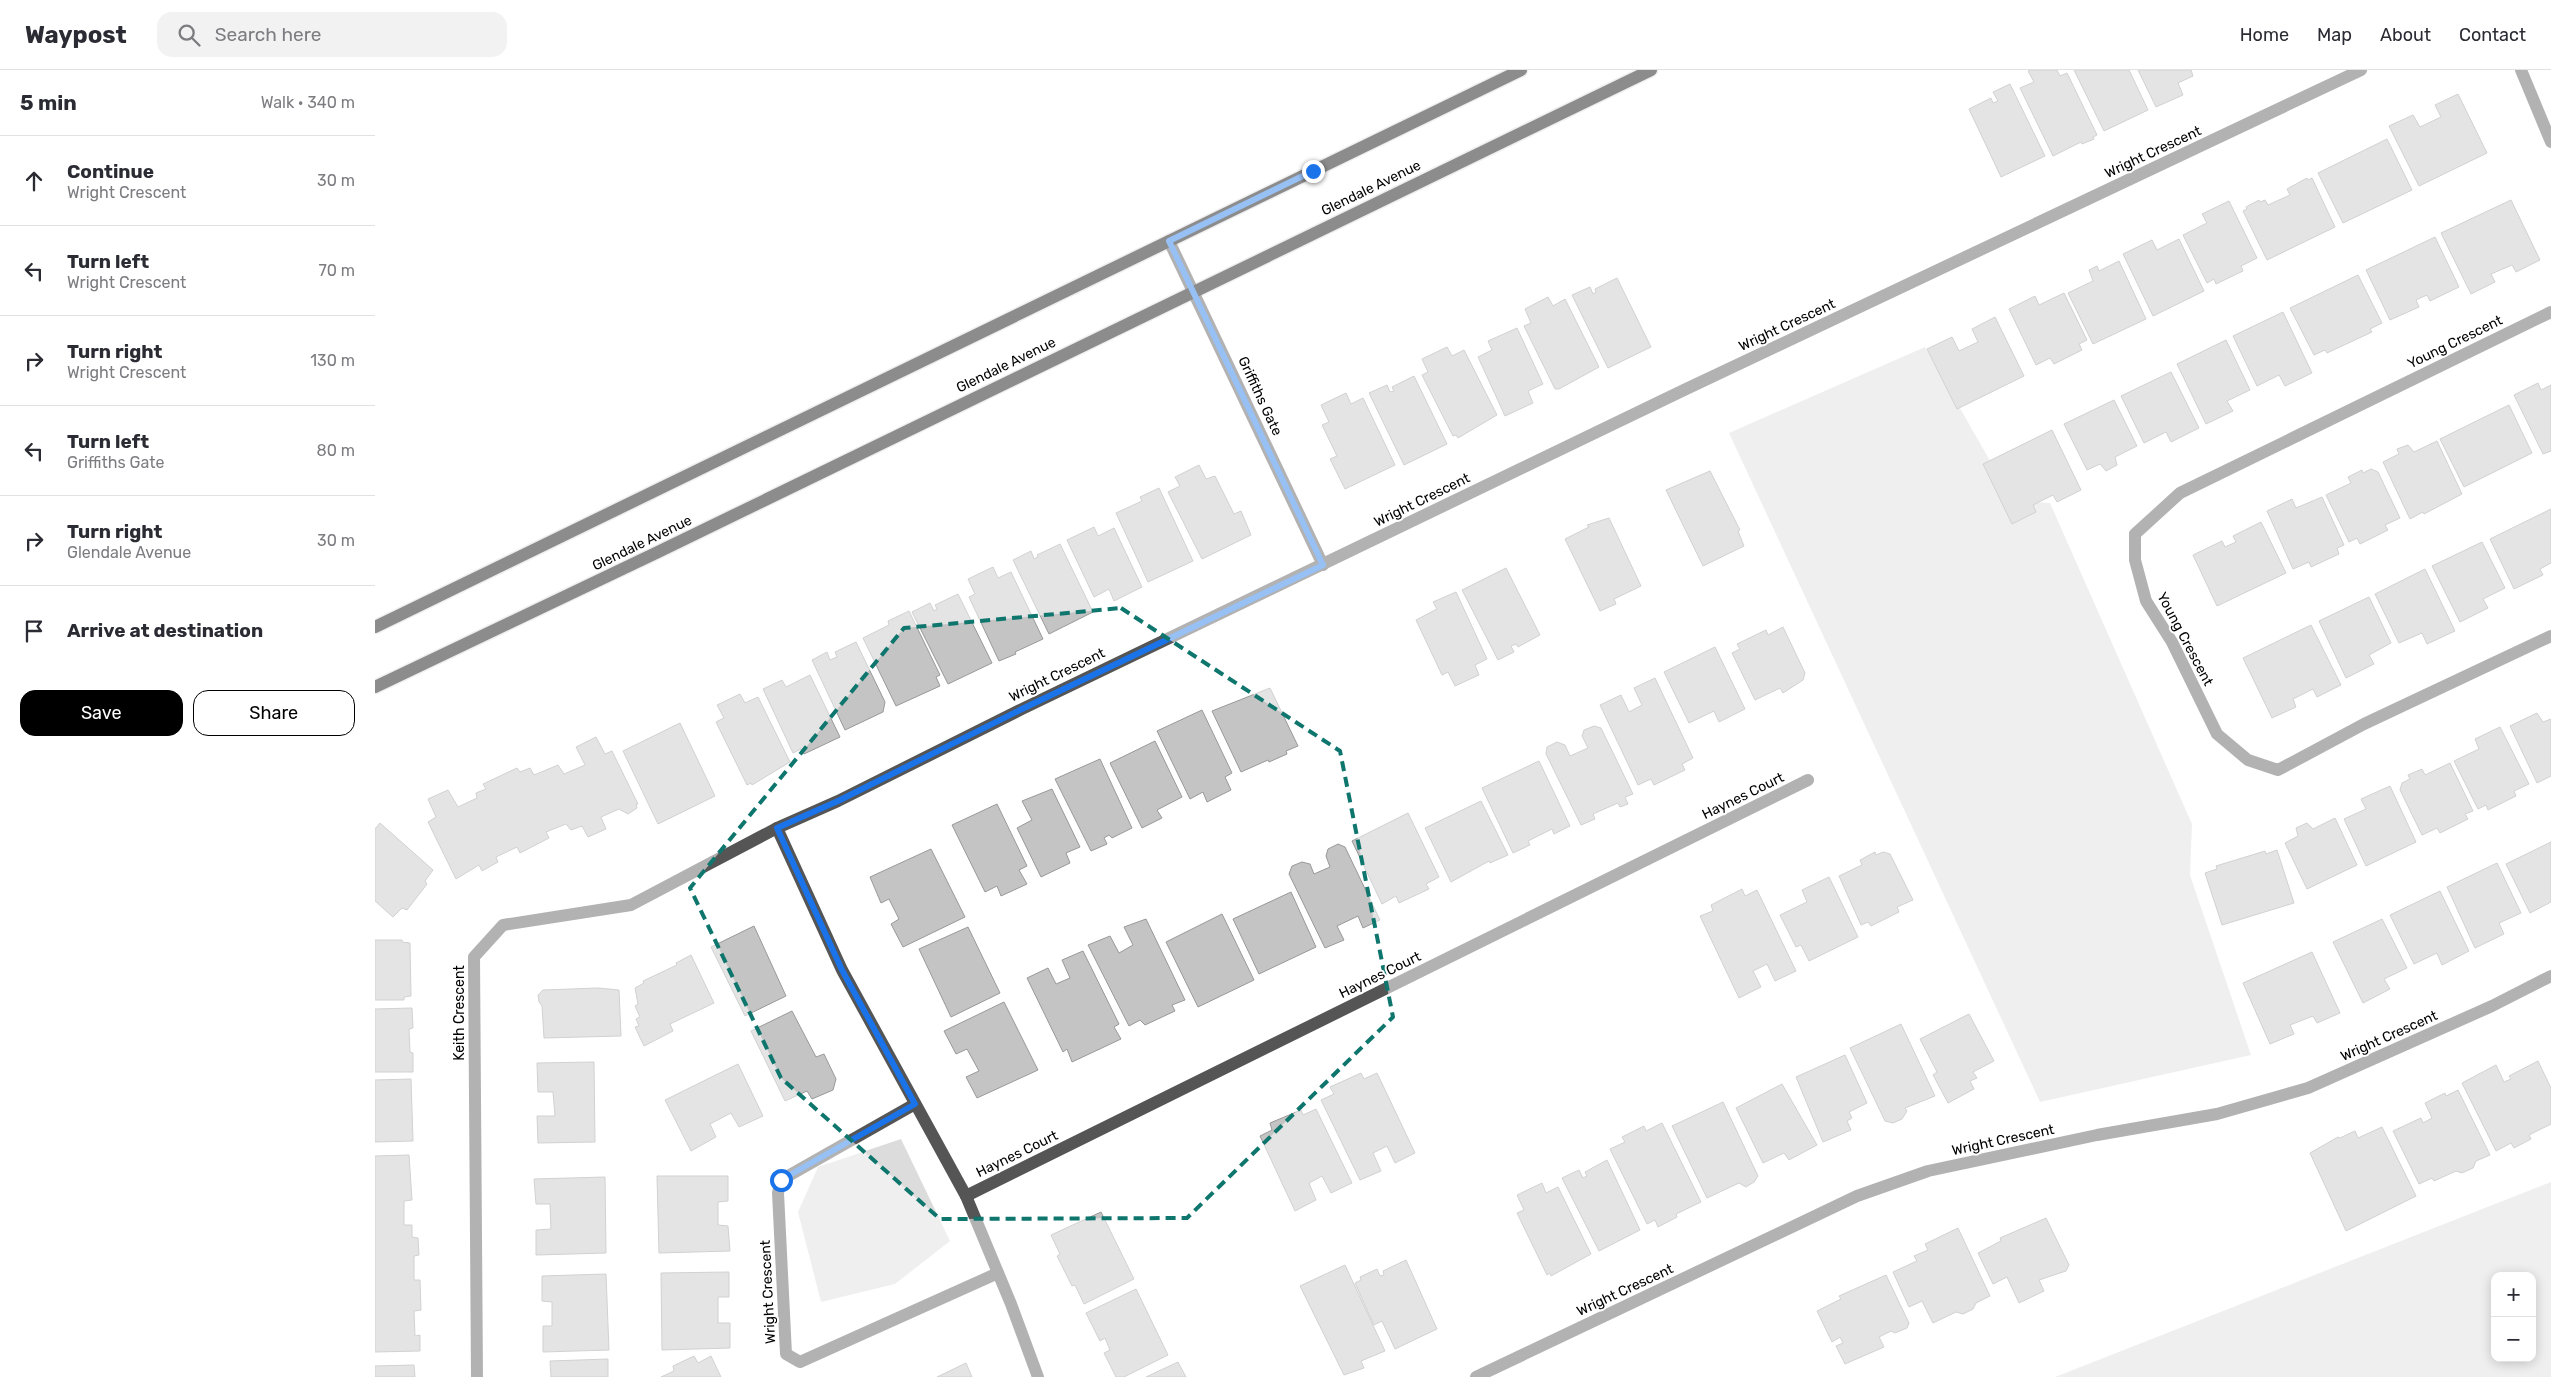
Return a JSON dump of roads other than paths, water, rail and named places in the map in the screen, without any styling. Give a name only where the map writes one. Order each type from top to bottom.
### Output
[{"type":"main road","points":[[375,627],[1521,70]]},
{"type":"main road","name":"Glendale Avenue","points":[[375,687],[658,552],[1651,70]]},
{"type":"street","name":"Wright Crescent","points":[[777,828],[838,801],[1014,713],[1684,390],[2361,70]]},
{"type":"street","points":[[2521,70],[2551,142]]},
{"type":"street","name":"Griffiths Gate","points":[[1169,241],[1323,565]]},
{"type":"street","name":"Young Crescent","points":[[2551,312],[2180,493],[2135,534],[2135,560],[2146,601],[2172,642],[2217,734],[2247,760],[2278,770],[2364,724],[2551,636]]},
{"type":"street","name":"Haynes Court","points":[[966,1196],[1808,780]]},
{"type":"street","points":[[777,828],[842,970],[966,1196],[1038,1377]]},
{"type":"street","name":"Keith Crescent","points":[[477,1377],[474,957],[503,925],[631,905],[777,828]]},
{"type":"street","name":"Wright Crescent","points":[[1476,1377],[1857,1196],[1928,1171],[2097,1135],[2217,1114],[2308,1088],[2492,1006],[2551,976]]},
{"type":"street","name":"Wright Crescent","points":[[915,1104],[781,1180],[778,1193],[787,1354],[800,1362],[998,1273]]}]
